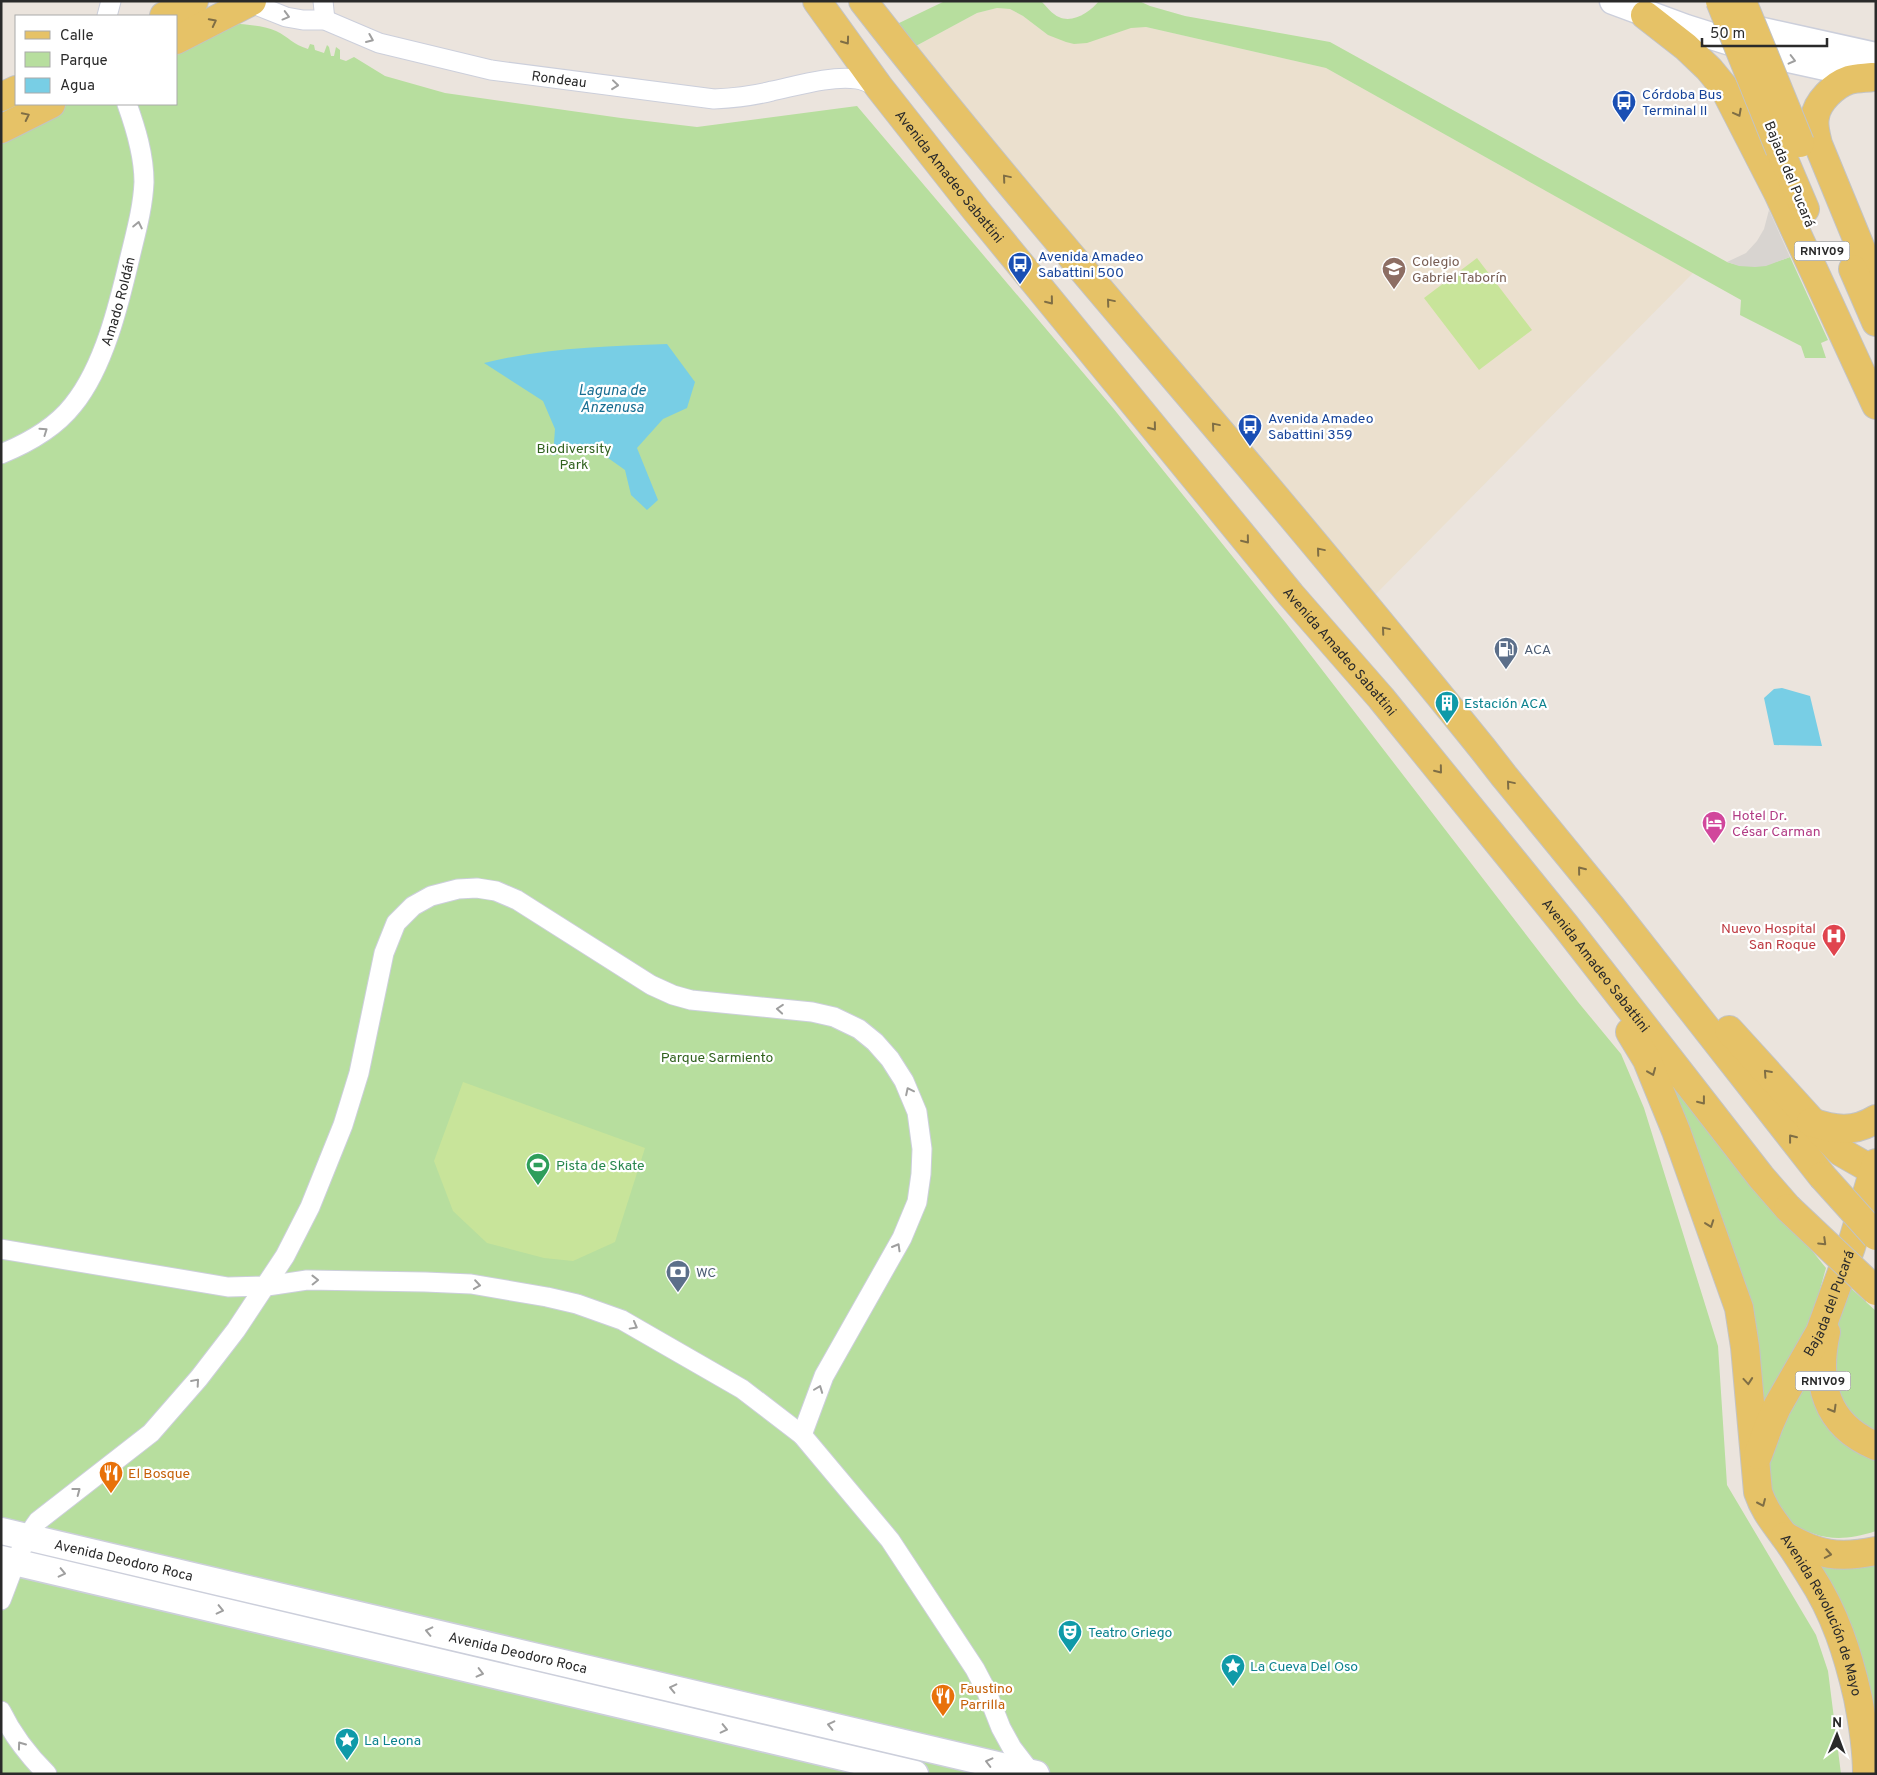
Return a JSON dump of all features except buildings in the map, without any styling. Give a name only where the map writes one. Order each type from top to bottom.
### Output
[{"type":"main road","points":[[166,15],[194,1]]},
{"type":"main road","name":"Avenida Amadeo Sabattini","points":[[817,1],[879,87],[975,209],[1284,587],[1381,698],[1565,925],[1761,1177],[1788,1208],[1876,1292]]},
{"type":"main road","points":[[863,1],[909,61],[1447,704],[1612,908],[1822,1176],[1876,1236]]},
{"type":"main road","points":[[1613,1],[1733,21],[1775,56],[1875,70]]},
{"type":"main road","name":"Bajada del Pucará","points":[[1720,1],[1876,322]]},
{"type":"main road","points":[[178,39],[249,2]]},
{"type":"main road","points":[[1651,8],[1686,47],[1709,69],[1732,102],[1778,193],[1876,405]]},
{"type":"main road","points":[[1709,69],[1716,44],[1733,21]]},
{"type":"main road","name":"Bajada del Pucará","points":[[1733,21],[1790,146],[1876,373]]},
{"type":"main road","points":[[1875,70],[1840,84],[1828,94],[1820,104],[1815,115],[1814,129],[1818,144],[1876,286]]},
{"type":"main road","points":[[1,97],[15,90]]},
{"type":"main road","points":[[1,128],[49,105]]},
{"type":"main road","points":[[1612,908],[1673,968],[1811,1122],[1841,1152],[1875,1168]]},
{"type":"main road","name":"Avenida Revolución de Mayo","points":[[1565,925],[1580,955],[1647,1060],[1676,1131],[1720,1251],[1742,1324],[1758,1492],[1770,1519],[1784,1535],[1824,1596],[1842,1637],[1863,1723],[1867,1774]]},
{"type":"main road","points":[[1811,1122],[1829,1128],[1847,1130],[1876,1119]]},
{"type":"main road","name":"Bajada del Pucará","points":[[1755,1466],[1773,1416],[1816,1342],[1851,1248],[1875,1168]]},
{"type":"main road","name":"RN1V09","points":[[1835,1294],[1822,1360],[1825,1395],[1833,1412],[1845,1428],[1859,1438],[1876,1446]]},
{"type":"main road","name":"Avenida Deodoro Roca","points":[[1,1531],[1033,1773]]},
{"type":"main road","points":[[1784,1535],[1805,1548],[1834,1555],[1858,1555],[1876,1550]]},
{"type":"main road","name":"Avenida Deodoro Roca","points":[[8,1561],[915,1774]]},
{"type":"street","points":[[107,15],[111,1]]},
{"type":"street","points":[[323,1],[325,20]]},
{"type":"street","name":"Rondeau","points":[[249,2],[286,17],[303,20],[325,20],[379,43],[491,70],[714,99],[759,94],[803,83],[827,80],[856,79],[879,87]]},
{"type":"street","name":"Amado Roldán","points":[[1,454],[38,436],[59,421],[74,405],[88,381],[110,331],[138,225],[144,181],[140,146],[127,105]]},
{"type":"street","points":[[1,1600],[8,1561],[38,1521],[151,1433],[199,1378],[267,1286],[310,1207],[343,1124],[362,1064],[384,953],[396,923],[413,906],[431,896],[458,889],[477,888],[496,891],[532,909],[651,985],[673,995],[698,1001],[812,1012],[834,1017],[859,1029],[875,1042],[890,1059],[904,1081],[918,1112],[921,1131],[921,1174],[917,1202],[902,1238],[824,1376],[802,1435]]},
{"type":"street","points":[[1,1249],[228,1287],[267,1286],[306,1280],[472,1284],[577,1304],[622,1320],[742,1388],[802,1435],[890,1540],[975,1669],[1012,1748],[1033,1773]]},
{"type":"street","points":[[1,1711],[10,1729],[26,1751],[47,1774]]},
{"type":"shaded area","name":"Colegio Gabriel Taborín","points":[[997,8],[1010,9],[1023,16],[1048,35],[1099,39],[1131,27],[1146,27],[1326,68],[1693,273],[1372,598],[914,47],[977,13]]},
{"type":"shaded area","points":[[1769,210],[1790,257],[1766,266],[1755,267],[1739,266],[1727,262],[1746,253],[1757,241],[1764,229]]},
{"type":"green space","points":[[945,1],[1041,1],[1057,16],[1070,19],[1087,12],[1099,1],[1139,1],[1185,16],[1330,42],[1727,262],[1743,266],[1759,266],[1790,257],[1828,340],[1821,343],[1826,358],[1805,358],[1801,346],[1740,315],[1741,300],[1326,68],[1146,27],[1131,28],[1087,43],[1074,44],[1048,35],[1023,16],[1010,9],[997,8],[977,13],[914,47],[897,24]]},
{"type":"green space","name":"Parque Sarmiento","points":[[240,24],[272,29],[294,43],[308,49],[310,44],[314,45],[315,50],[324,53],[327,45],[331,56],[334,56],[336,47],[340,50],[340,59],[346,61],[354,57],[385,76],[445,93],[621,118],[697,127],[857,106],[1113,408],[1286,623],[1578,1002],[1621,1054],[1644,1108],[1718,1346],[1727,1485],[1816,1635],[1828,1671],[1841,1774],[1,1774],[1,136],[63,105],[178,105],[178,50],[229,26]]},
{"type":"green space","points":[[1477,258],[1532,330],[1479,370],[1424,298]]},
{"type":"green space","points":[[1644,1038],[1688,1097],[1826,1268],[1813,1314],[1757,1420],[1752,1351]]},
{"type":"green space","name":"Pista de Skate","points":[[463,1082],[645,1148],[615,1242],[573,1261],[544,1258],[487,1243],[453,1211],[434,1161]]},
{"type":"green space","points":[[1845,1283],[1876,1311],[1876,1435],[1862,1428],[1840,1398],[1834,1374],[1833,1327]]},
{"type":"green space","points":[[1807,1377],[1816,1405],[1833,1433],[1857,1453],[1876,1458],[1876,1531],[1847,1537],[1823,1536],[1800,1528],[1775,1514],[1766,1451]]},
{"type":"green space","points":[[1876,1558],[1876,1774],[1810,1559]]},
{"type":"water","name":"Laguna de Anzenusa","points":[[667,344],[695,382],[687,408],[663,419],[637,448],[658,500],[647,510],[631,495],[625,470],[594,448],[575,446],[553,456],[555,429],[543,401],[484,363],[553,351]]},
{"type":"water","points":[[1782,688],[1810,696],[1822,746],[1774,745],[1764,698],[1774,689]]},
{"type":"place","name":"Córdoba Bus Terminal II","points":[[1624,123]]},
{"type":"place","name":"Avenida Amadeo Sabattini 500","points":[[1020,285]]},
{"type":"place","name":"Colegio Gabriel Taborín","points":[[1394,290]]},
{"type":"place","name":"Avenida Amadeo Sabattini 359","points":[[1250,447]]},
{"type":"place","name":"ACA","points":[[1506,670]]},
{"type":"place","name":"Estación ACA","points":[[1447,724]]},
{"type":"place","name":"Hotel Dr. César Carman","points":[[1714,844]]},
{"type":"place","name":"Nuevo Hospital San Roque","points":[[1834,957]]},
{"type":"place","name":"Pista de Skate","points":[[538,1186]]},
{"type":"place","name":"WC","points":[[678,1293]]},
{"type":"place","name":"El Bosque","points":[[111,1494]]},
{"type":"place","name":"Teatro Griego","points":[[1070,1653]]},
{"type":"place","name":"La Cueva Del Oso","points":[[1233,1687]]},
{"type":"place","name":"Faustino Parrilla","points":[[943,1717]]},
{"type":"place","name":"La Leona","points":[[347,1761]]},
{"type":"park label","name":"Biodiversity Park","points":[[574,456]]}]
